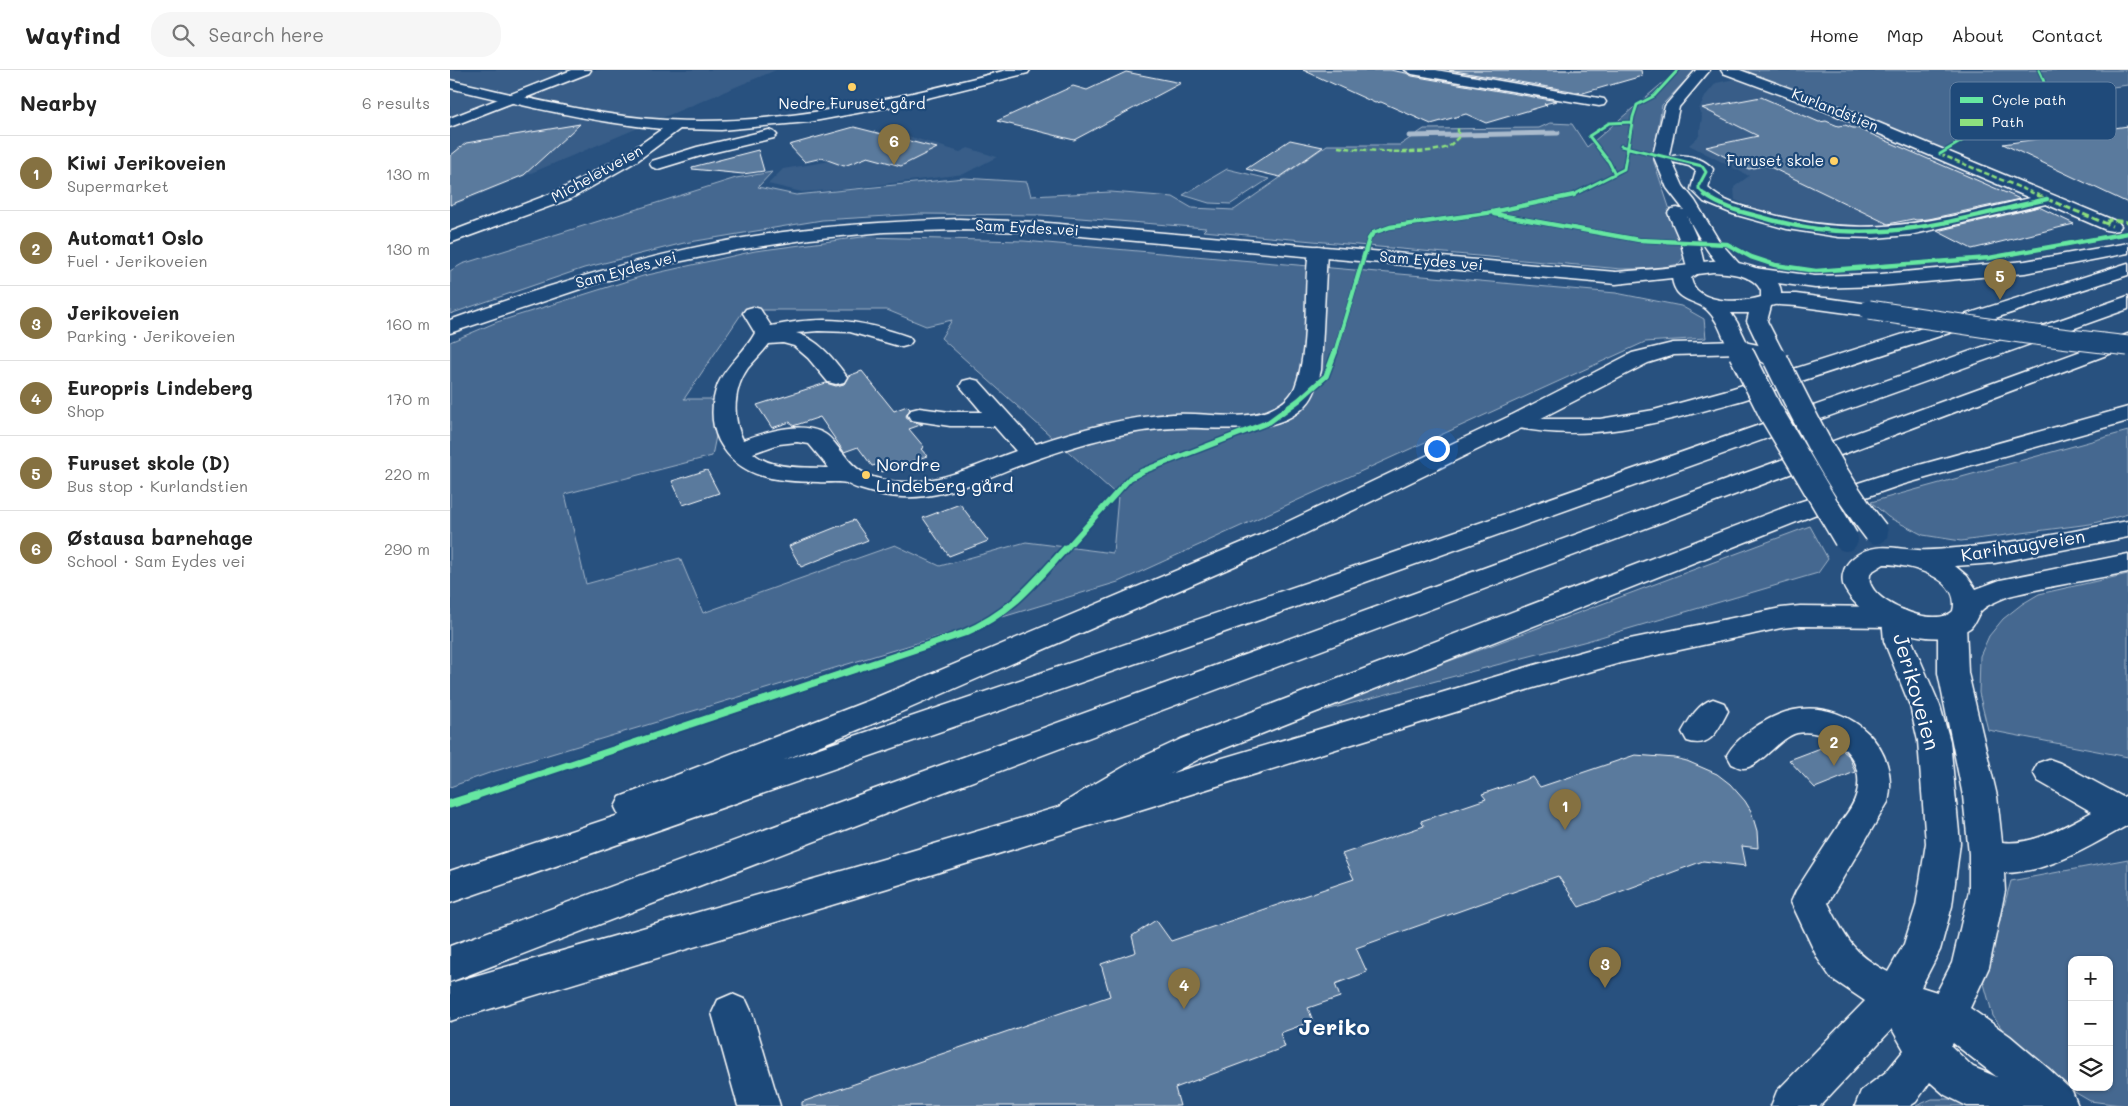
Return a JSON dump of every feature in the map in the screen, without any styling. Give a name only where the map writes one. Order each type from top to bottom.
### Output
[{"type":"main road","points":[[450,123],[584,70]]},
{"type":"main road","name":"Micheletveien","points":[[450,84],[625,120],[677,125],[773,122],[852,112],[953,89],[1023,70]]},
{"type":"main road","points":[[1412,70],[1599,102]]},
{"type":"main road","points":[[1703,70],[1672,106],[1661,155],[1675,188],[1687,201],[1712,244],[1734,268]]},
{"type":"main road","name":"Kurlandstien","points":[[1728,70],[1790,92],[2112,226]]},
{"type":"main road","points":[[658,164],[703,150],[825,122],[852,112]]},
{"type":"main road","name":"Micheletveien","points":[[452,240],[564,195],[631,158],[677,125]]},
{"type":"main road","points":[[1679,159],[1695,163],[1705,169],[1699,188],[1707,196],[1720,203],[1769,220],[1831,231],[1870,233],[1906,230],[2047,199]]},
{"type":"main road","points":[[1675,188],[1672,201],[1690,244],[1691,269],[1682,275],[1681,286],[1693,297],[1714,305],[1740,308],[1766,302],[1796,300],[2027,334],[2128,346]]},
{"type":"main road","name":"Sam Eydes vei","points":[[450,327],[572,284],[648,262],[769,238],[850,228],[927,224],[1002,225],[1616,278],[1693,297]]},
{"type":"main road","points":[[1754,274],[1815,282],[1891,280],[2025,267],[2128,248]]},
{"type":"main road","points":[[902,341],[880,332],[842,324],[812,324],[764,336],[741,362],[724,398],[723,413],[727,431],[738,450],[752,464],[768,469],[808,474],[851,476],[872,484],[896,489],[926,489],[1091,434],[1127,426],[1173,421],[1251,420],[1283,412],[1299,400],[1312,361],[1315,268],[1318,252]]},
{"type":"main road","name":"Jerikoveien","points":[[1691,269],[1713,266],[1734,268],[1762,278],[1771,288],[1773,293],[1766,302],[1757,321],[1756,351],[1770,411],[1846,539],[1858,567]]},
{"type":"main road","name":"Sam Eydes vei","points":[[1616,278],[1691,269]]},
{"type":"main road","points":[[1518,421],[1539,426],[1594,427],[1629,422],[1672,412],[1753,390],[2128,269]]},
{"type":"main road","points":[[450,887],[1024,692],[1524,517],[1870,391],[2128,302]]},
{"type":"main road","name":"Jerikoveien","points":[[1714,305],[1727,322],[1756,351],[1839,481],[1861,514],[1876,532],[1911,558],[1948,574],[1960,583],[1967,594],[1961,614],[1953,673],[1980,796],[1986,854],[1987,891],[1970,967],[1927,1052],[1901,1086],[1876,1106]]},
{"type":"main road","points":[[753,313],[764,336]]},
{"type":"main road","points":[[764,336],[797,338],[804,342],[836,377]]},
{"type":"main road","points":[[450,964],[886,800],[2128,340]]},
{"type":"main road","points":[[450,880],[872,711],[1098,616],[1269,541],[1518,421],[1640,358],[1673,349],[1756,351]]},
{"type":"main road","points":[[971,386],[1031,454]]},
{"type":"main road","points":[[1072,815],[1151,766],[1192,748],[1797,512],[1892,480],[2128,414]]},
{"type":"main road","points":[[919,415],[950,419],[1000,419]]},
{"type":"main road","points":[[738,450],[780,437],[805,435],[816,438],[851,476]]},
{"type":"main road","name":"Karihaugveien","points":[[1911,558],[1995,554],[2128,529]]},
{"type":"main road","name":"Jerikoveien","points":[[1911,558],[1876,557],[1863,562],[1858,567],[1855,575],[1860,592],[1879,610],[1894,618],[1926,626],[1961,614]]},
{"type":"main road","name":"Karihaugveien","points":[[1961,614],[2000,589],[2128,563]]},
{"type":"main road","points":[[450,1002],[901,869],[1072,815],[1620,652],[1781,618],[1800,616],[1894,618]]},
{"type":"main road","name":"Jerikoveien","points":[[1792,1106],[1895,997],[1921,950],[1934,906],[1943,843],[1934,741],[1925,706],[1898,641],[1894,618]]},
{"type":"main road","points":[[1744,755],[1773,730],[1799,721],[1811,721],[1841,729],[1864,749],[1871,761],[1874,790],[1871,802],[1809,902],[1831,947],[1844,965],[1865,980],[1895,997],[1946,1014],[1996,1050],[2036,1084],[2057,1106]]},
{"type":"main road","points":[[2049,772],[2125,810]]},
{"type":"main road","points":[[1986,854],[2006,858],[2028,856],[2074,837],[2125,810]]},
{"type":"main road","points":[[1895,997],[1927,1052],[1959,1081],[2014,1106]]},
{"type":"main road","points":[[732,1012],[759,1106]]},
{"type":"shaded area","points":[[450,70],[776,70],[450,207]]},
{"type":"shaded area","points":[[1678,70],[1696,70],[1662,105],[1653,159],[1685,255],[1679,264],[1655,269],[1621,269],[1203,231],[1206,228],[1042,215],[921,214],[822,220],[684,243],[584,268],[450,314],[450,271],[462,264],[736,178],[772,172],[758,187],[796,195],[964,178],[1027,182],[1031,196],[1111,192],[1173,197],[1192,208],[1234,210],[1327,145],[1400,145],[1424,129],[1539,128],[1550,123],[1572,124],[1587,147]]},
{"type":"shaded area","points":[[1728,70],[2128,70],[2128,85],[2116,87],[2116,82],[1950,82],[1950,140],[1963,140],[1940,154]]},
{"type":"shaded area","name":"Furuset skole","points":[[1734,79],[1775,93],[1824,114],[1829,110],[2025,194],[1980,208],[1886,228],[1817,226],[1756,209],[1735,200],[1734,187],[1749,176],[1689,145],[1699,136],[1702,117],[1699,109],[1706,95],[1716,83]]},
{"type":"shaded area","points":[[908,136],[960,152],[968,148],[997,157],[964,174],[846,189],[802,192],[768,184],[783,169],[831,161],[834,158]]},
{"type":"shaded area","points":[[1227,169],[1269,179],[1231,204],[1209,203],[1183,195]]},
{"type":"shaded area","points":[[862,237],[1024,241],[1616,293],[1681,306],[1704,319],[1706,338],[1645,342],[1118,582],[492,772],[450,787],[450,342],[497,322],[643,276],[755,251]],"holes":[[[744,310],[887,310],[926,326],[952,320],[941,338],[1118,496],[1113,553],[1026,542],[940,566],[895,545],[703,613],[680,558],[586,584],[565,494],[712,456],[717,431],[711,399],[684,399]]]},
{"type":"shaded area","points":[[2128,431],[2128,514],[2090,524],[1961,541],[1923,535],[1888,517],[1871,502]]},
{"type":"shaded area","points":[[1810,526],[1828,559],[1818,573],[1587,641],[1300,717]]},
{"type":"shaded area","points":[[2128,574],[2128,757],[1988,730],[1979,693],[1980,656],[1989,636],[2003,619],[2039,594]]},
{"type":"shaded area","points":[[2128,859],[2128,1106],[2090,1101],[2073,1091],[2113,1091],[2113,956],[2068,956],[2068,1088],[2040,1072],[2015,1048],[1993,1016],[1983,980],[2011,881]]},
{"type":"shaded area","points":[[1932,1099],[1949,1099],[1974,1106],[1916,1106]]},
{"type":"building","points":[[1303,70],[1390,70],[1412,76],[1557,101],[1486,123],[1466,114],[1431,124],[1381,102],[1375,103]]},
{"type":"building","points":[[1449,70],[1641,70],[1642,76],[1583,93]]},
{"type":"building","points":[[1126,72],[1181,83],[1074,140],[997,121],[1073,86],[1087,90]]},
{"type":"building","name":"Furuset skole","points":[[1761,97],[1819,122],[1826,121],[1838,126],[1845,125],[1857,128],[2020,199],[1929,219],[1913,219],[1888,224],[1766,165],[1749,169],[1706,147],[1758,136],[1702,108]]},
{"type":"building","points":[[580,124],[524,175],[450,205],[450,156],[466,143]]},
{"type":"building","points":[[2128,126],[2128,203],[2003,144],[2031,140],[2116,140],[2116,128]]},
{"type":"building","points":[[854,127],[937,148],[901,166],[868,157],[844,166],[822,158],[805,162],[789,145]]},
{"type":"building","points":[[1290,140],[1323,147],[1280,177],[1246,169]]},
{"type":"building","points":[[758,150],[764,171],[743,174],[692,169],[692,167]]},
{"type":"building","points":[[2039,207],[2074,224],[1972,249],[1937,231]]},
{"type":"building","points":[[862,371],[894,411],[907,406],[910,409],[906,416],[909,421],[923,424],[909,429],[924,447],[921,449],[927,456],[882,472],[876,465],[872,466],[858,447],[844,452],[820,417],[793,426],[790,422],[772,428],[757,405],[826,383],[836,386],[844,384],[848,376]]},
{"type":"building","points":[[707,470],[719,493],[683,505],[672,481]]},
{"type":"building","points":[[960,504],[988,541],[949,556],[923,518]]},
{"type":"building","points":[[854,520],[868,540],[801,567],[789,546]]},
{"type":"building","points":[[1834,743],[1849,756],[1855,772],[1815,788],[1789,760]]},
{"type":"building","points":[[1635,755],[1675,758],[1687,761],[1717,774],[1730,784],[1751,811],[1757,831],[1758,848],[1742,846],[1746,866],[1703,861],[1579,907],[1558,876],[1356,948],[1367,972],[1335,984],[1340,997],[1308,1008],[1313,1021],[1280,1033],[1285,1047],[1175,1088],[1180,1106],[802,1106],[802,1102],[1110,996],[1101,964],[1136,952],[1132,936],[1156,920],[1171,941],[1354,879],[1342,854],[1424,826],[1421,821],[1486,799],[1482,794],[1533,777],[1540,787]]},
{"type":"waterway","points":[[1409,136],[1558,133]]},
{"type":"marked path","points":[[1338,147],[1395,151],[1440,149],[1449,146],[1458,138],[1458,128]]},
{"type":"marked path","points":[[1940,154],[2112,226]]},
{"type":"marked path","points":[[2107,224],[2109,220],[2128,222]]},
{"type":"cycle path","points":[[450,804],[955,637],[981,626],[1019,600],[1130,478],[1143,471],[1269,422],[1299,400],[1326,376],[1335,353],[1369,239],[1373,233],[1390,227],[1487,213],[1571,196],[1615,174],[1624,169],[1633,117],[1637,105],[1654,96],[1678,70]]},
{"type":"cycle path","points":[[2039,70],[2044,82]]},
{"type":"cycle path","points":[[1615,174],[1609,162],[1589,136],[1609,123],[1632,122]]},
{"type":"cycle path","points":[[1940,154],[1964,140]]},
{"type":"cycle path","points":[[1621,146],[1702,166],[1706,172],[1699,185],[1699,189],[1710,198],[1739,211],[1804,228],[1856,233],[1910,230],[2047,199]]},
{"type":"cycle path","points":[[1494,214],[1639,240],[1727,244],[1751,257],[1775,265],[1816,271],[1989,258],[2128,233]]},
{"type":"place","name":"Nedre Furuset gård","points":[[852,87]]},
{"type":"place","name":"Furuset skole","points":[[1834,161]]},
{"type":"place","name":"Østausa barnehage","points":[[894,165]]},
{"type":"place","name":"Furuset skole (D)","points":[[2000,300]]},
{"type":"place","name":"Nordre Lindeberg gård","points":[[866,475]]},
{"type":"place","name":"Automat1 Oslo","points":[[1834,766]]},
{"type":"place","name":"Kiwi Jerikoveien","points":[[1565,830]]},
{"type":"place","name":"Jerikoveien","points":[[1605,988]]},
{"type":"place","name":"Europris Lindeberg","points":[[1184,1009]]},
{"type":"district","name":"Jeriko","points":[[1334,1027]]}]
